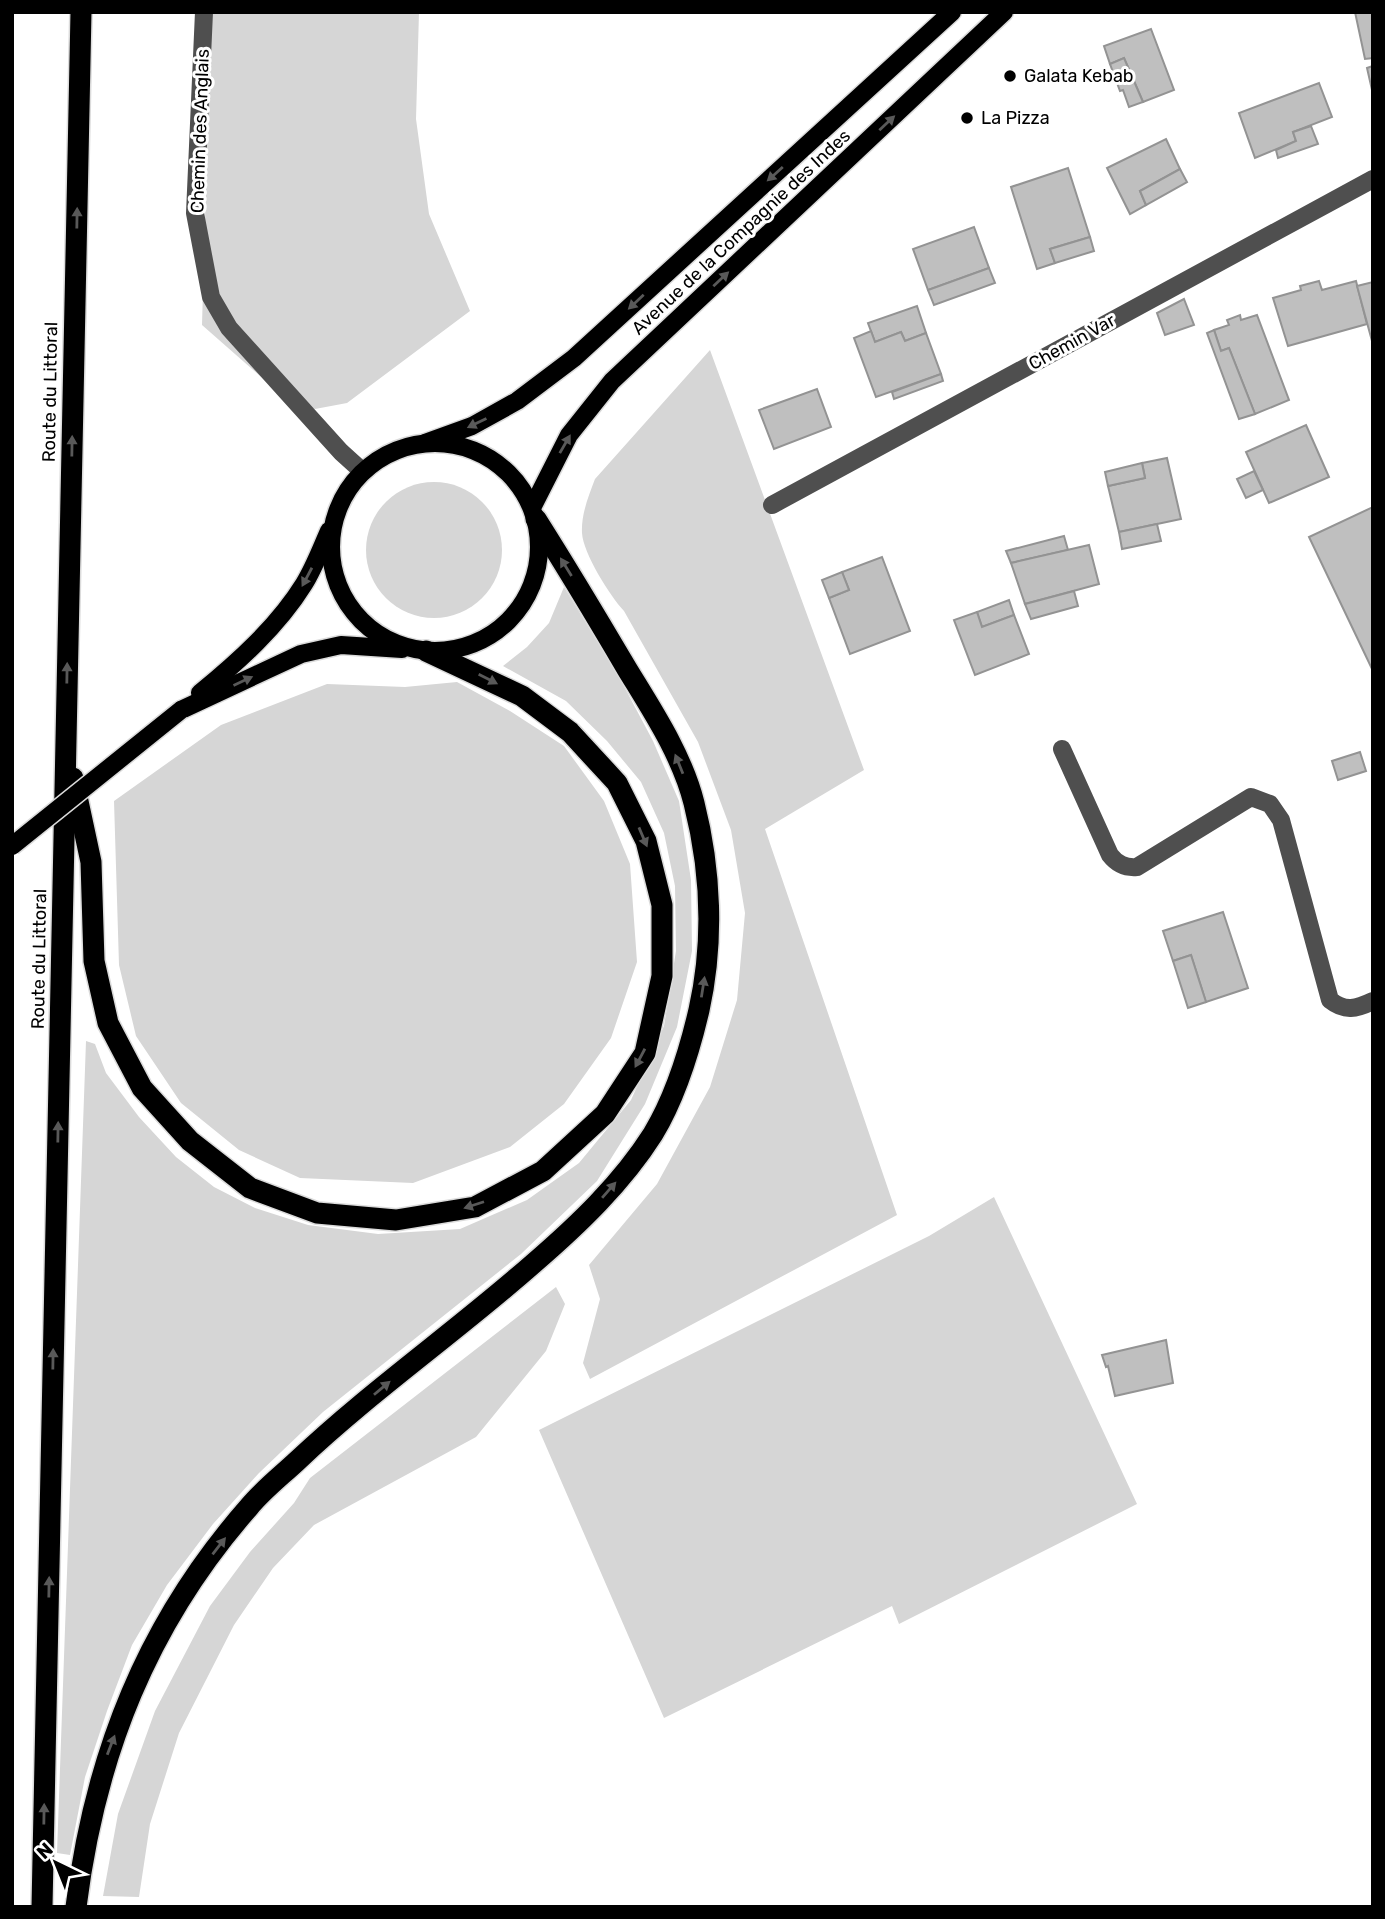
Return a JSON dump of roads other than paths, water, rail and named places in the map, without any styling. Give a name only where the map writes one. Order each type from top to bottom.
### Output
[{"type":"highway","name":"Route du Littoral","points":[[42,1907],[81,12]]},
{"type":"highway","points":[[76,1907],[83,1850],[105,1760],[141,1668],[190,1583],[250,1505],[323,1436],[501,1292],[562,1239],[610,1190],[653,1133],[687,1062],[704,985],[709,920],[706,864],[693,799],[673,749],[535,511]]},
{"type":"highway","points":[[66,741],[91,862],[94,961],[108,1023],[142,1088],[190,1141],[250,1188],[317,1213],[396,1220],[475,1207],[543,1171],[605,1114],[645,1053],[662,976],[662,905],[646,841],[617,783],[570,732],[522,696],[426,651]]},
{"type":"main road","name":"Avenue de la Compagnie des Indes","points":[[362,471],[394,452],[472,426],[517,401],[574,358],[952,12]]},
{"type":"main road","name":"Avenue de la Compagnie des Indes","points":[[535,511],[569,435],[612,381],[1004,12]]},
{"type":"main road","points":[[181,710],[301,654],[341,645],[426,651],[456,649],[484,639],[508,621],[527,597],[537,566],[539,535],[535,511],[513,476],[487,457],[458,445],[425,443]]},
{"type":"main road","points":[[12,846],[230,669],[278,618],[304,584],[346,493],[362,471]]},
{"type":"main road","points":[[337,515],[331,551],[337,581],[349,607],[370,629],[396,644],[426,651]]},
{"type":"street","name":"Chemin des Anglais","points":[[204,12],[195,213],[211,297],[229,328],[341,452],[362,471]]},
{"type":"street","name":"Chemin Var","points":[[772,506],[1373,179]]},
{"type":"street","points":[[1062,749],[1110,855],[1114,861],[1129,867],[1137,867],[1251,797],[1270,804],[1281,820],[1329,1000],[1344,1009],[1362,1007],[1373,1001]]},
{"type":"place","name":"Galata Kebab","points":[[1010,76]]},
{"type":"place","name":"La Pizza","points":[[967,118]]}]
